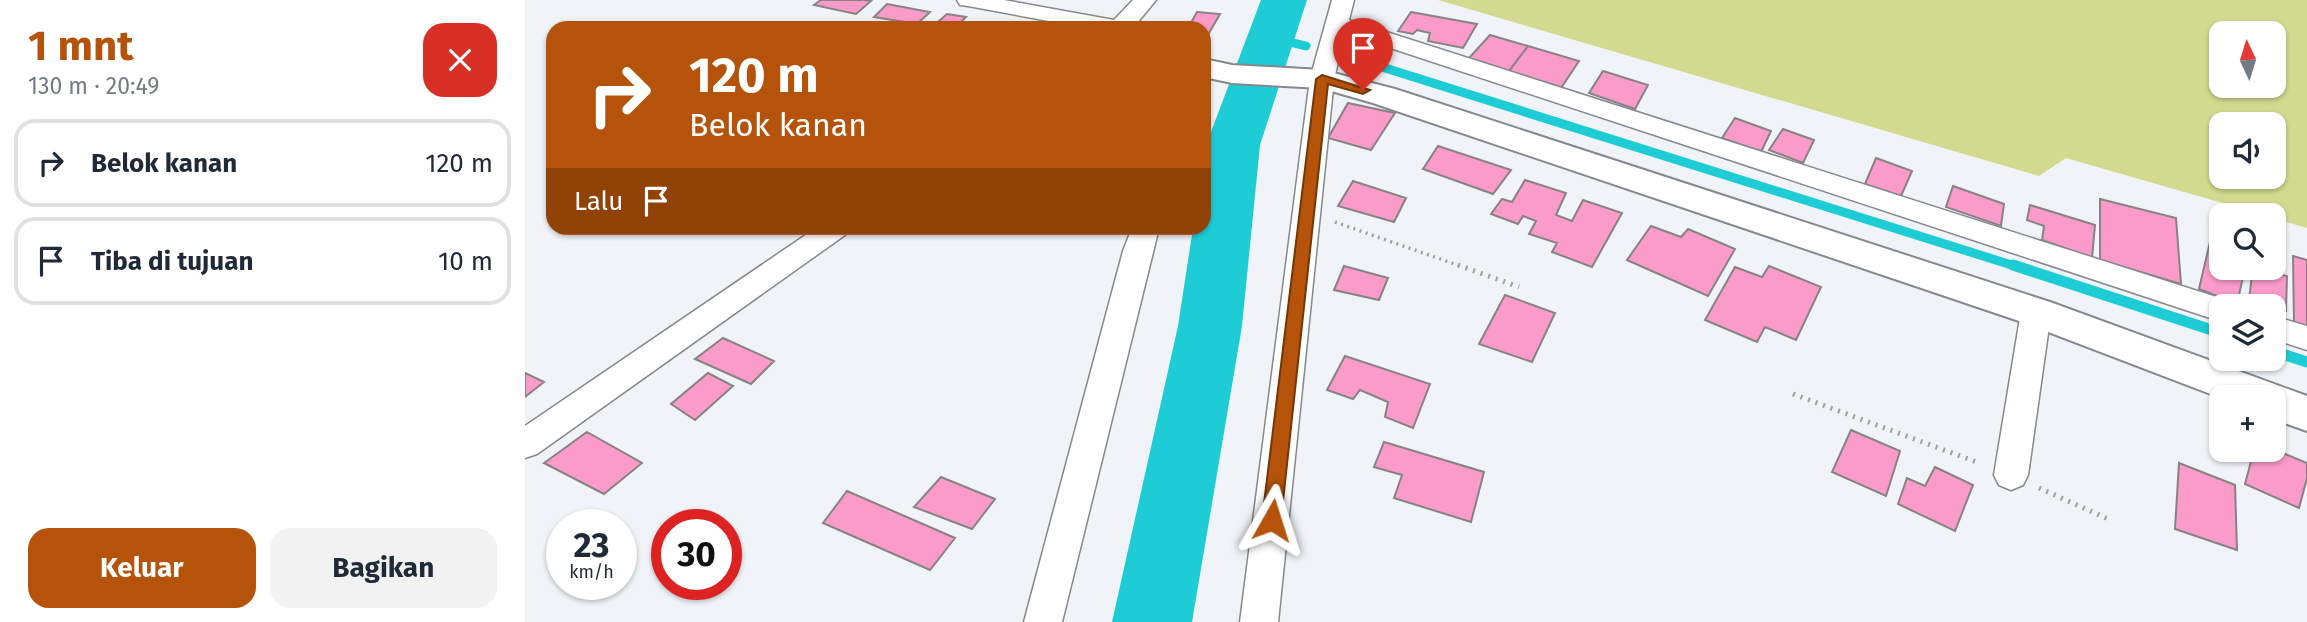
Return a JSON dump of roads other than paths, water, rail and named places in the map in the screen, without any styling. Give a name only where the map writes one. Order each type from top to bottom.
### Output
[{"type":"street","points":[[968,0],[1082,21]]},
{"type":"street","points":[[1126,21],[1145,0]]},
{"type":"street","points":[[1259,622],[1307,212],[1307,78],[1340,12],[2209,306]]},
{"type":"street","points":[[1218,71],[1307,78],[1384,96],[2036,312],[2231,385]]},
{"type":"street","points":[[525,444],[825,235]]},
{"type":"street","points":[[1043,622],[1143,235]]},
{"type":"street","points":[[2011,475],[2036,312]]},
{"type":"street","points":[[2286,331],[2307,338]]},
{"type":"street","points":[[2286,406],[2307,414]]},
{"type":"waterway","points":[[1152,622],[1210,326],[1233,145],[1284,0]]},
{"type":"waterway","points":[[1269,37],[1306,46]]},
{"type":"waterway","points":[[1347,56],[2018,267]]},
{"type":"waterway","points":[[2013,265],[2209,329]]},
{"type":"waterway","points":[[2286,355],[2307,362]]}]
